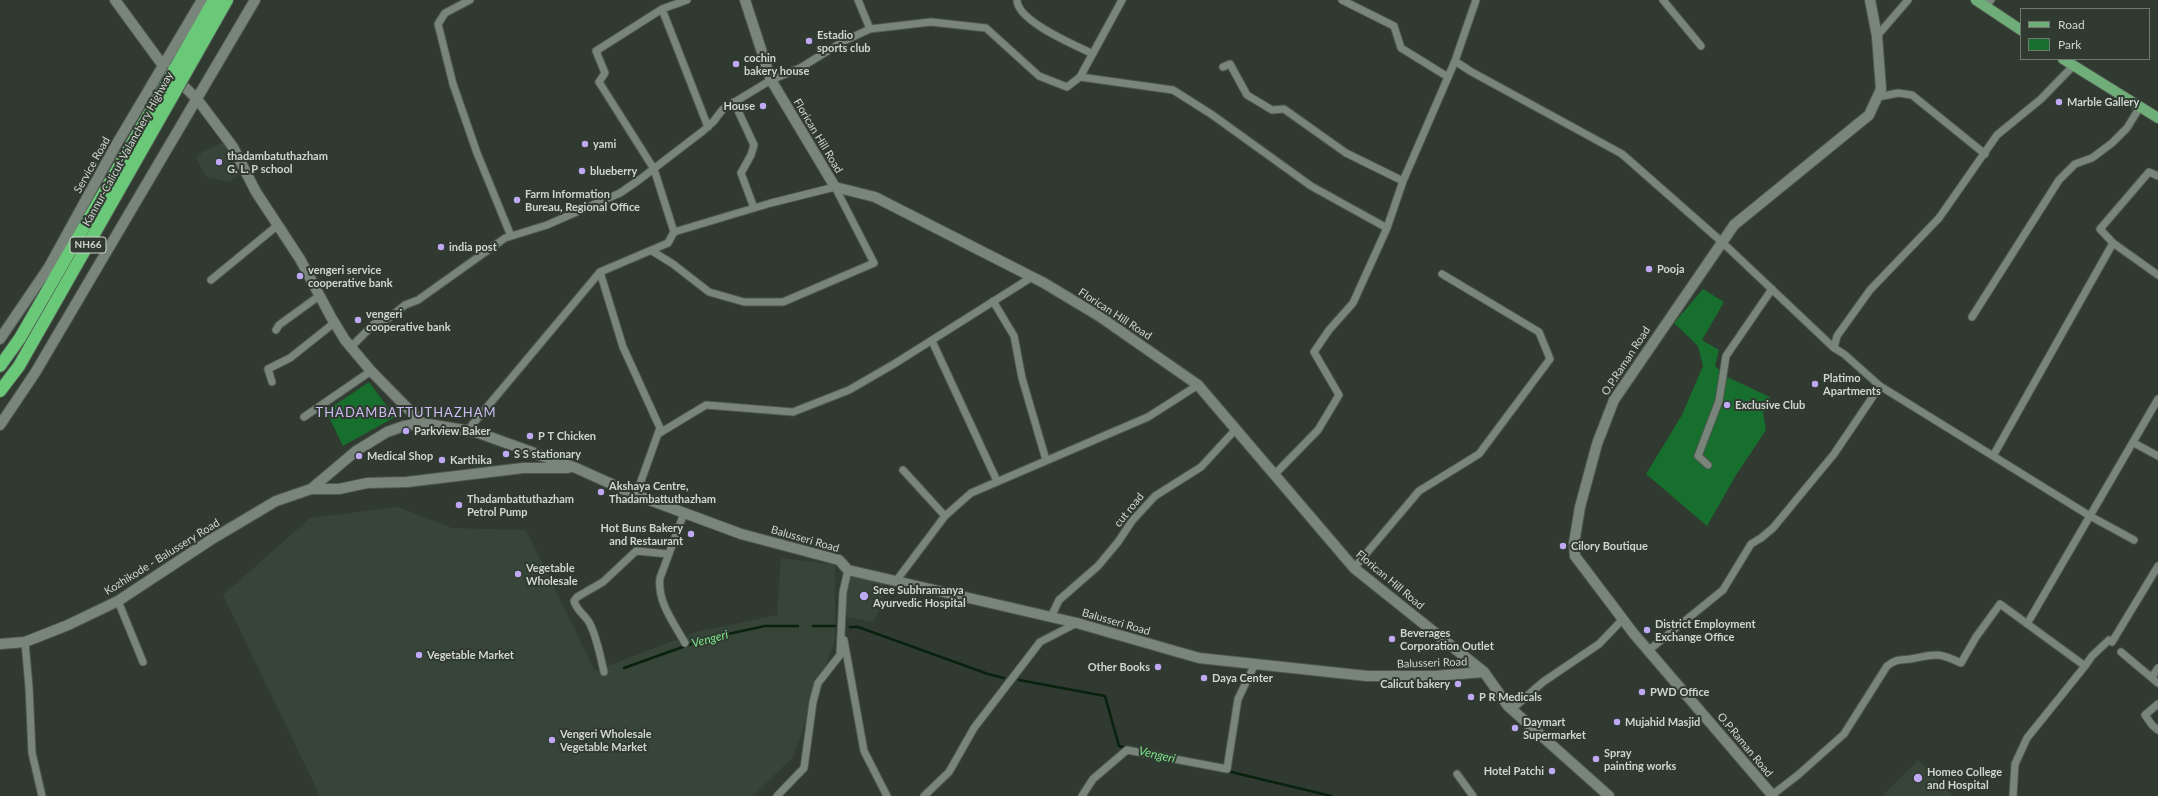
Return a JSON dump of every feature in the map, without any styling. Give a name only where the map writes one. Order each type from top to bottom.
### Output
[{"type":"highway","name":"NH66","points":[[174,70],[214,0]]},
{"type":"highway","name":"Kannur-Calicut-Valanchery Highway","points":[[0,391],[19,366],[168,93],[174,70],[227,0]]},
{"type":"highway","name":"NH66","points":[[0,366],[20,338],[168,93]]},
{"type":"main road","points":[[1984,2],[2020,29]]},
{"type":"main road","points":[[2064,60],[2158,118]]},
{"type":"street","points":[[115,0],[174,70],[233,147],[256,192],[300,259],[334,323],[351,347],[371,371],[422,423]]},
{"type":"street","name":"Service Road","points":[[0,339],[49,267],[116,145],[174,70],[202,0]]},
{"type":"street","points":[[0,425],[36,373],[162,155],[197,99],[255,0]]},
{"type":"street","points":[[470,0],[445,13],[438,24],[453,84],[477,153],[511,236]]},
{"type":"street","points":[[674,232],[654,169],[599,82],[605,73],[596,51],[662,9],[687,0]]},
{"type":"street","name":"Florican Hill Road","points":[[745,0],[771,80],[835,187],[875,197],[1032,277],[1099,316],[1198,385],[1354,568],[1484,672],[1512,709],[1609,796]]},
{"type":"street","points":[[858,0],[870,29]]},
{"type":"street","points":[[1017,0],[1022,14],[1031,21],[1093,54]]},
{"type":"street","points":[[351,347],[374,324],[389,318],[405,305],[418,300],[505,238],[547,225],[620,193],[654,169],[708,127],[723,109],[747,96],[771,80],[800,68],[870,29],[931,22],[986,28],[1039,76],[1067,87],[1080,77],[1122,0]]},
{"type":"street","points":[[1342,0],[1394,26],[1401,48],[1448,77]]},
{"type":"street","points":[[1275,474],[1318,430],[1339,395],[1314,352],[1329,330],[1353,303],[1387,228],[1403,180],[1455,60],[1476,0]]},
{"type":"street","points":[[1663,0],[1701,46]]},
{"type":"street","name":"O.P.Raman Road","points":[[1772,795],[1624,619],[1575,556],[1574,543],[1580,507],[1598,444],[1614,400],[1722,242],[1734,225],[1869,115],[1881,89],[1877,36],[1870,0]]},
{"type":"street","points":[[1877,36],[1908,0]]},
{"type":"street","points":[[662,9],[708,127]]},
{"type":"street","points":[[1455,60],[1470,71],[1622,154],[1722,242],[1834,348],[1844,354],[1880,386],[2090,516],[2134,540]]},
{"type":"street","points":[[1224,66],[1230,64],[1247,95],[1272,110],[1284,109],[1346,153],[1403,180]]},
{"type":"street","points":[[1834,348],[1837,336],[1870,290],[1930,229],[1985,154],[1997,135],[2041,100],[2073,66]]},
{"type":"street","points":[[1080,77],[1173,90],[1211,114],[1311,186],[1387,228]]},
{"type":"street","points":[[1878,98],[1898,93],[1912,95],[1985,154]]},
{"type":"street","points":[[734,102],[754,144],[751,155],[741,173],[754,208]]},
{"type":"street","points":[[1972,317],[2059,180],[2075,164],[2092,158],[2112,143],[2127,128],[2140,107]]},
{"type":"street","points":[[2158,176],[2149,172],[2100,229],[2114,243],[2158,275]]},
{"type":"street","points":[[467,431],[600,272],[668,243],[674,232],[754,208],[835,187],[874,263],[783,302],[744,302],[709,292],[673,264],[652,251]]},
{"type":"street","points":[[211,280],[278,225]]},
{"type":"street","points":[[1993,456],[2114,243]]},
{"type":"street","points":[[600,272],[623,347],[660,428],[636,495]]},
{"type":"street","points":[[1354,568],[1419,491],[1479,454],[1550,359],[1539,332],[1442,274]]},
{"type":"street","points":[[658,434],[706,405],[792,412],[849,390],[1032,277]]},
{"type":"street","points":[[1708,465],[1698,456],[1718,401],[1726,356],[1772,289]]},
{"type":"street","points":[[276,330],[279,325],[319,296]]},
{"type":"street","points":[[993,301],[1014,336],[1022,378],[1046,460]]},
{"type":"street","points":[[272,382],[268,369],[290,358],[334,323]]},
{"type":"street","points":[[932,340],[997,482]]},
{"type":"street","points":[[304,417],[371,371]]},
{"type":"street","points":[[896,581],[945,516],[971,493],[1148,417],[1198,385]]},
{"type":"street","points":[[1649,650],[1723,590],[1751,544],[1772,528],[1834,454],[1880,386]]},
{"type":"street","points":[[2027,624],[2134,443],[2158,399]]},
{"type":"street","name":"Balusseri Road","points":[[311,489],[356,451],[387,432],[404,426],[422,423],[467,431],[576,468],[636,495],[741,534],[839,560],[848,570],[1077,623],[1199,658],[1367,676],[1434,676],[1484,672]]},
{"type":"street","name":"cut road","points":[[1051,617],[1059,600],[1098,566],[1118,542],[1132,520],[1154,496],[1201,467],[1236,429]]},
{"type":"street","points":[[2134,443],[2158,456]]},
{"type":"street","points":[[311,489],[339,489],[367,483],[407,482],[523,468],[576,468]]},
{"type":"street","points":[[903,470],[945,516]]},
{"type":"street","name":"Kozhikode - Balussery Road","points":[[0,644],[25,642],[68,625],[118,601],[206,543],[276,501],[311,489]]},
{"type":"street","points":[[684,513],[660,578],[659,588],[662,600],[685,643]]},
{"type":"street","points":[[604,672],[594,634],[588,621],[576,608],[574,602],[577,597],[606,579],[636,550],[669,554]]},
{"type":"street","points":[[2013,796],[2015,764],[2027,738],[2092,656],[2109,640],[2112,642],[2158,566]]},
{"type":"street","points":[[777,796],[804,768],[813,702],[818,683],[840,655],[843,592],[848,570]]},
{"type":"street","points":[[118,601],[143,662]]},
{"type":"street","points":[[1772,795],[1798,775],[1844,734],[1887,666],[1896,659],[1910,659],[1930,654],[1947,656],[1961,663],[1976,637],[2000,604],[2085,666]]},
{"type":"street","points":[[1512,709],[1543,682],[1599,644],[1624,619]]},
{"type":"street","points":[[924,796],[949,772],[974,728],[1040,642],[1077,623]]},
{"type":"street","points":[[842,628],[864,751],[888,796]]},
{"type":"street","points":[[25,642],[30,687],[32,753],[42,796]]},
{"type":"street","points":[[2121,652],[2158,683]]},
{"type":"street","points":[[1082,796],[1093,779],[1128,750],[1227,769],[1238,699],[1255,664]]},
{"type":"street","points":[[2152,677],[2158,668]]},
{"type":"street","points":[[2158,704],[2145,715],[2152,725],[2158,730]]},
{"type":"street","points":[[1457,774],[1473,796]]},
{"type":"shaded area","name":"thadambatuthazham G. L. P school","points":[[224,142],[244,172],[229,182],[206,177],[196,158],[202,153],[201,152]]},
{"type":"shaded area","name":"Vegetable Market","points":[[398,507],[452,528],[526,530],[595,671],[696,632],[777,615],[781,558],[835,565],[835,640],[793,757],[753,796],[320,796],[223,595],[310,518]]},
{"type":"shaded area","name":"Sree Subhramanya Ayurvedic Hospital","points":[[854,568],[880,573],[884,589],[883,602],[874,622],[847,617],[845,604],[847,576]]},
{"type":"shaded area","name":"Homeo College and Hospital","points":[[1918,760],[1953,796],[1882,796]]},
{"type":"green space","name":"Exclusive Club","points":[[1703,289],[1724,302],[1702,340],[1719,350],[1715,366],[1725,376],[1770,397],[1763,413],[1766,430],[1736,475],[1707,526],[1646,474],[1682,415],[1703,366],[1698,346],[1674,323]]},
{"type":"green space","points":[[369,382],[395,417],[343,446],[326,411]]},
{"type":"waterway","name":"Vengeri","points":[[624,668],[705,639],[765,626],[798,626]]},
{"type":"waterway","points":[[813,626],[835,626]]},
{"type":"waterway","name":"Vengeri","points":[[850,627],[858,627],[988,674],[1004,678]]},
{"type":"waterway","name":"Vengeri","points":[[1019,680],[1105,696],[1119,746],[1127,748]]},
{"type":"waterway","name":"Vengeri","points":[[1227,771],[1331,796]]},
{"type":"place","name":"Estadio sports club","points":[[809,41]]},
{"type":"place","name":"cochin bakery house","points":[[736,64]]},
{"type":"place","name":"Marble Gallery","points":[[2059,102]]},
{"type":"place","name":"House","points":[[763,106]]},
{"type":"place","name":"yami","points":[[585,144]]},
{"type":"place","name":"thadambatuthazham G. L. P school","points":[[219,162]]},
{"type":"place","name":"blueberry","points":[[582,171]]},
{"type":"place","name":"Farm Information Bureau, Regional Office","points":[[517,200]]},
{"type":"place","name":"india post","points":[[441,247]]},
{"type":"place","name":"Pooja","points":[[1649,269]]},
{"type":"place","name":"vengeri service cooperative bank","points":[[300,276]]},
{"type":"place","name":"vengeri cooperative bank","points":[[358,320]]},
{"type":"place","name":"Platimo Apartments","points":[[1815,384]]},
{"type":"place","name":"Exclusive Club","points":[[1727,405]]},
{"type":"place","name":"Parkview Baker","points":[[406,431]]},
{"type":"place","name":"P T Chicken","points":[[530,436]]},
{"type":"place","name":"S S stationary","points":[[506,454]]},
{"type":"place","name":"Medical Shop","points":[[359,456]]},
{"type":"place","name":"Karthika","points":[[442,460]]},
{"type":"place","name":"Akshaya Centre, Thadambattuthazham","points":[[601,492]]},
{"type":"place","name":"Thadambattuthazham Petrol Pump","points":[[459,505]]},
{"type":"place","name":"Hot Buns Bakery and Restaurant","points":[[691,534]]},
{"type":"place","name":"Cilory Boutique","points":[[1563,546]]},
{"type":"place","name":"Vegetable Wholesale","points":[[518,574]]},
{"type":"place","name":"Sree Subhramanya Ayurvedic Hospital","points":[[864,596]]},
{"type":"place","name":"District Employment Exchange Office","points":[[1647,630]]},
{"type":"place","name":"Beverages Corporation Outlet","points":[[1392,639]]},
{"type":"place","name":"Vegetable Market","points":[[419,655]]},
{"type":"place","name":"Other Books","points":[[1158,667]]},
{"type":"place","name":"Daya Center","points":[[1204,678]]},
{"type":"place","name":"Calicut bakery","points":[[1458,684]]},
{"type":"place","name":"PWD Office","points":[[1642,692]]},
{"type":"place","name":"P R Medicals","points":[[1471,697]]},
{"type":"place","name":"Mujahid Masjid","points":[[1617,722]]},
{"type":"place","name":"Daymart Supermarket","points":[[1515,728]]},
{"type":"place","name":"Vengeri Wholesale Vegetable Market","points":[[552,740]]},
{"type":"place","name":"Spray painting works","points":[[1596,759]]},
{"type":"place","name":"Hotel Patchi","points":[[1552,771]]},
{"type":"place","name":"Homeo College and Hospital","points":[[1918,778]]},
{"type":"district","name":"THADAMBATTUTHAZHAM","points":[[406,413]]}]
